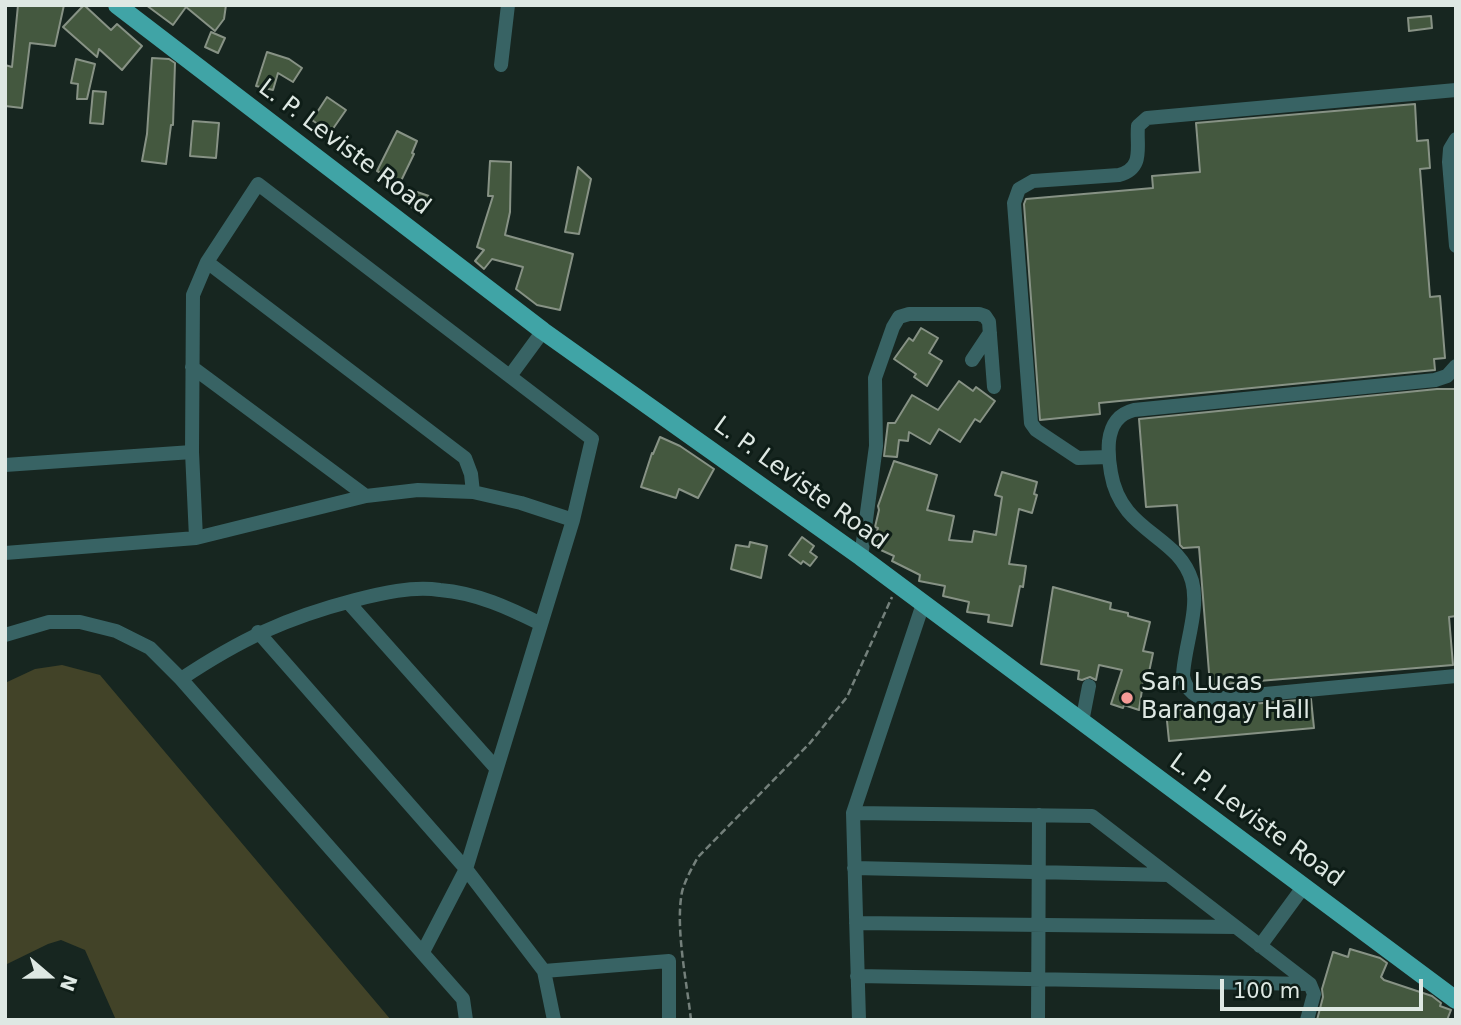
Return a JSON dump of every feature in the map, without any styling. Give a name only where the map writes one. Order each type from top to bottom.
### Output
[{"type":"main road","name":"L. P. Leviste Road","points":[[117,5],[543,331],[897,584],[1456,1000]]},
{"type":"street","points":[[501,65],[508,5]]},
{"type":"street","points":[[1108,457],[1078,458],[1031,424],[1014,203],[1019,189],[1033,181],[1119,175],[1128,172],[1135,166],[1139,156],[1138,126],[1147,118],[1456,90]]},
{"type":"street","points":[[1456,139],[1450,149],[1449,162],[1456,246]]},
{"type":"street","points":[[196,538],[192,452],[192,295],[207,262],[258,184],[592,439],[573,520],[466,869],[423,952]]},
{"type":"street","points":[[207,262],[465,458],[471,474],[473,492]]},
{"type":"street","points":[[861,558],[876,446],[876,378],[895,322],[904,314],[979,314],[988,319],[995,387]]},
{"type":"street","points":[[510,376],[543,331]]},
{"type":"street","points":[[972,360],[990,334]]},
{"type":"street","points":[[1456,366],[1447,376],[1435,380],[1134,410],[1116,420],[1110,436],[1108,457],[1120,502],[1137,522],[1175,552],[1189,573],[1194,600],[1183,676],[1186,686],[1193,694],[1212,699],[1456,676]]},
{"type":"street","points":[[192,367],[366,496]]},
{"type":"street","points":[[5,465],[192,452]]},
{"type":"street","points":[[5,553],[196,538],[366,496],[418,490],[473,492],[522,503],[573,520]]},
{"type":"street","points":[[181,679],[258,632],[303,614],[387,592],[439,589],[497,602],[541,624]]},
{"type":"street","points":[[348,602],[496,768]]},
{"type":"street","points":[[859,1020],[853,813],[923,604]]},
{"type":"street","points":[[5,635],[49,622],[80,622],[117,631],[150,648],[181,679],[463,999],[466,1020]]},
{"type":"street","points":[[258,632],[466,869],[544,971],[554,1020]]},
{"type":"street","points":[[1082,722],[1089,686]]},
{"type":"street","points":[[853,813],[1092,816],[1310,984],[1314,994],[1307,1020]]},
{"type":"street","points":[[1038,1020],[1040,815]]},
{"type":"street","points":[[854,868],[1168,875]]},
{"type":"street","points":[[1260,946],[1304,886]]},
{"type":"street","points":[[856,923],[1236,927]]},
{"type":"street","points":[[544,971],[669,961],[669,1020]]},
{"type":"street","points":[[857,976],[1310,984]]},
{"type":"path","points":[[691,1020],[680,923],[682,893],[689,873],[698,857],[810,743],[846,697],[870,649],[897,584]]},
{"type":"green space","points":[[62,665],[100,675],[391,1020],[116,1020],[85,950],[61,940],[5,965],[5,683],[35,669]]},
{"type":"building","points":[[18,5],[64,5],[55,46],[30,43],[22,108],[5,106],[5,65],[12,67]]},
{"type":"building","points":[[84,5],[111,30],[117,24],[142,46],[122,70],[99,49],[97,57],[63,27]]},
{"type":"building","points":[[146,5],[226,5],[224,19],[215,31],[186,7],[173,25]]},
{"type":"building","points":[[1431,16],[1432,28],[1409,31],[1408,18]]},
{"type":"building","points":[[211,32],[225,38],[218,53],[205,47]]},
{"type":"building","points":[[267,52],[289,59],[302,68],[293,82],[278,73],[273,90],[256,86]]},
{"type":"building","points":[[152,58],[169,59],[175,63],[173,125],[166,164],[142,161],[147,134]]},
{"type":"building","points":[[76,59],[95,64],[87,99],[77,99],[78,84],[71,83]]},
{"type":"building","points":[[93,91],[106,92],[103,124],[90,123]]},
{"type":"building","points":[[327,97],[346,110],[330,133],[312,120]]},
{"type":"building","points":[[1415,104],[1417,141],[1428,140],[1430,168],[1420,169],[1430,297],[1440,296],[1445,358],[1434,359],[1435,370],[1099,403],[1100,414],[1040,420],[1024,204],[1026,199],[1153,188],[1152,176],[1200,172],[1196,123]]},
{"type":"building","points":[[193,121],[219,123],[216,158],[190,156]]},
{"type":"building","points":[[397,131],[417,141],[400,183],[377,171]]},
{"type":"building","points":[[490,161],[511,162],[510,212],[505,235],[573,254],[560,310],[537,305],[516,289],[523,267],[492,259],[484,269],[475,261],[484,250],[477,247],[493,196],[488,196]]},
{"type":"building","points":[[578,167],[591,179],[579,234],[565,232]]},
{"type":"building","points":[[417,192],[429,196],[423,212],[411,207]]},
{"type":"building","points":[[921,328],[938,338],[929,353],[942,361],[927,386],[914,377],[916,374],[894,359],[909,338],[913,341]]},
{"type":"building","points":[[959,381],[973,391],[976,387],[995,401],[980,422],[975,419],[960,442],[939,429],[930,444],[909,432],[908,441],[899,440],[897,457],[884,456],[888,423],[895,423],[912,395],[938,410]]},
{"type":"building","points":[[1456,389],[1456,616],[1449,617],[1453,665],[1210,685],[1199,547],[1183,548],[1180,545],[1177,505],[1146,507],[1139,419]]},
{"type":"building","points":[[660,437],[680,446],[714,469],[698,498],[679,489],[676,498],[641,487]]},
{"type":"building","points":[[894,461],[937,475],[927,510],[954,516],[949,540],[972,542],[974,531],[996,535],[1002,497],[995,495],[1002,472],[1037,482],[1032,513],[1019,509],[1009,564],[1026,566],[1012,626],[988,622],[989,615],[967,612],[969,602],[943,596],[945,586],[919,581],[920,575],[892,561],[894,556],[872,546],[878,528],[875,527],[878,506]]},
{"type":"building","points":[[802,537],[814,546],[810,552],[817,557],[810,566],[803,561],[801,564],[789,555]]},
{"type":"building","points":[[750,542],[767,546],[761,578],[731,569],[736,545],[749,547]]},
{"type":"building","points":[[1053,587],[1111,603],[1110,609],[1150,622],[1143,651],[1153,653],[1148,677],[1144,676],[1139,710],[1111,704],[1122,670],[1099,665],[1096,680],[1090,677],[1082,680],[1078,679],[1079,671],[1041,664]]},
{"type":"building","points":[[1311,699],[1314,728],[1169,741],[1166,711]]},
{"type":"building","points":[[1350,949],[1380,958],[1387,963],[1381,977],[1384,980],[1432,996],[1441,1003],[1440,1006],[1451,1010],[1447,1020],[1317,1020],[1323,997],[1322,989],[1333,952],[1348,957]]},
{"type":"place","name":"San Lucas Barangay Hall","points":[[1127,698]]}]
